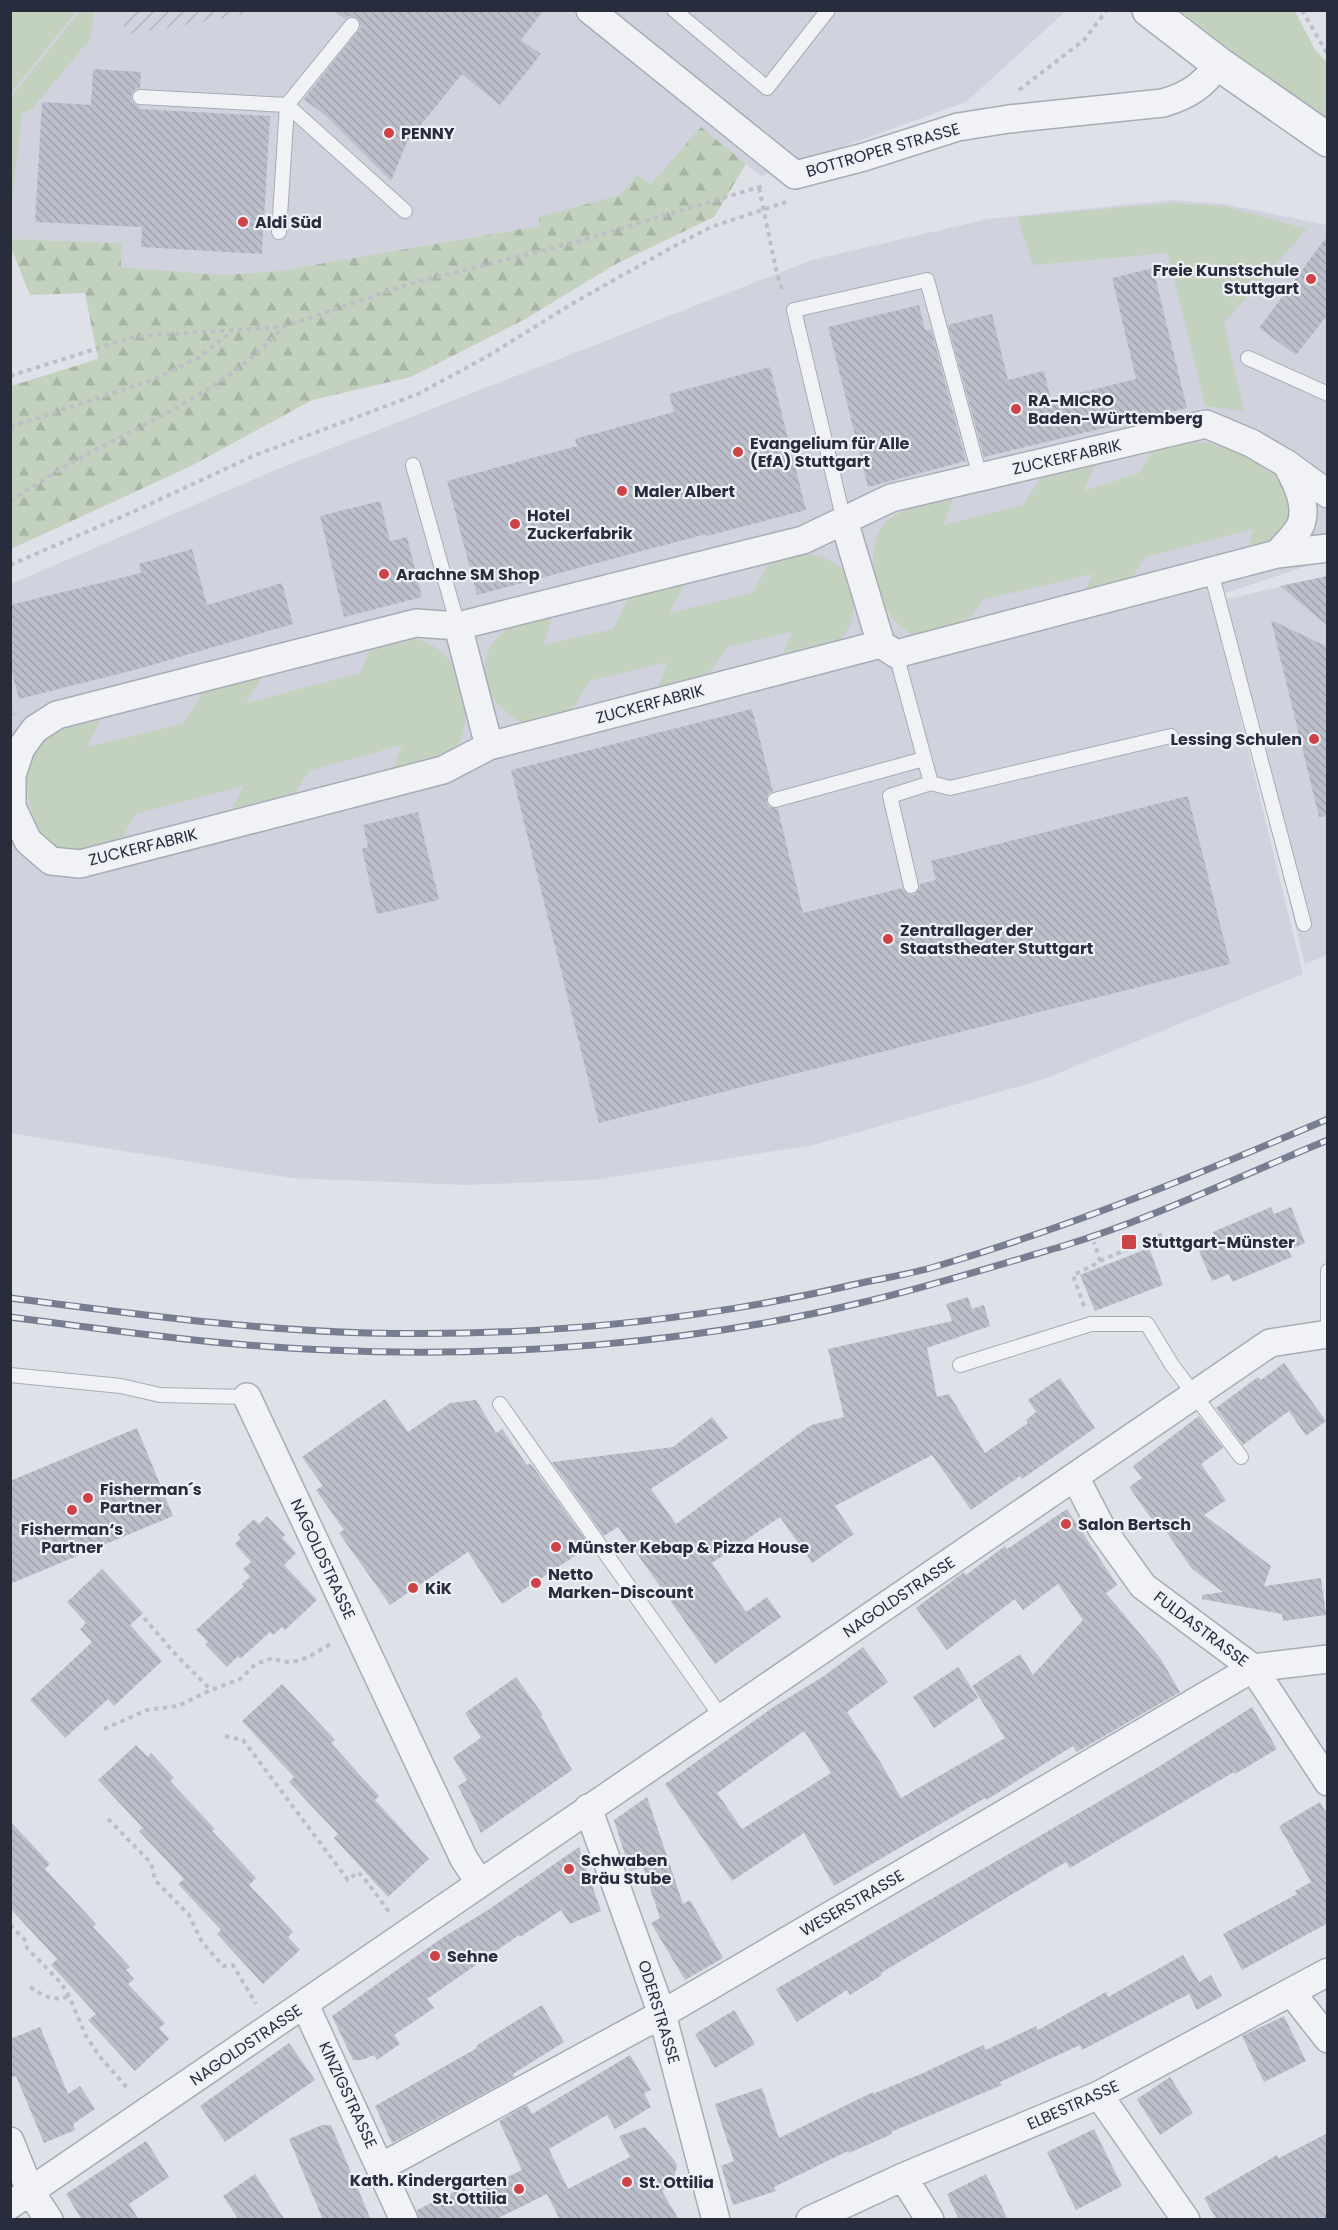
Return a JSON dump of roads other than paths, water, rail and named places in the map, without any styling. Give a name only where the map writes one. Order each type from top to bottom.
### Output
[{"type":"street","name":"BOTTROPER STRASSE","points":[[590,10],[795,175],[864,157],[958,127],[1009,119],[1163,103],[1183,97],[1199,87],[1219,64]]},
{"type":"street","points":[[1149,10],[1219,64],[1328,140]]},
{"type":"street","name":"ZUCKERFABRIK","points":[[1328,494],[1287,464],[1251,442],[1206,424],[891,498],[803,540],[458,626],[416,623],[57,715],[35,729],[21,748],[12,775],[12,807],[28,842],[51,861],[80,864],[443,770],[489,746],[1211,572],[1277,554],[1328,548]]},
{"type":"street","points":[[1277,554],[1301,524],[1302,502],[1287,464]]},
{"type":"street","points":[[844,521],[889,649]]},
{"type":"street","points":[[458,626],[489,746]]},
{"type":"street","name":"NAGOLDSTRASSE","points":[[20,2198],[1270,1343],[1328,1334]]},
{"type":"street","name":"NAGOLDSTRASSE","points":[[247,1397],[464,1859],[480,1882]]},
{"type":"street","name":"FULDASTRASSE","points":[[1076,1477],[1102,1529],[1143,1586],[1253,1668],[1328,1782]]},
{"type":"street","name":"WESERSTRASSE","points":[[381,2167],[662,2014],[1253,1668],[1328,1659]]},
{"type":"street","name":"ODERSTRASSE","points":[[588,1808],[662,2014],[716,2220]]},
{"type":"street","name":"ELBESTRASSE","points":[[810,2220],[903,2177],[1099,2095],[1328,1972]]},
{"type":"street","points":[[1291,1992],[1328,2039]]},
{"type":"street","name":"KINZIGSTRASSE","points":[[305,2005],[404,2220]]},
{"type":"street","points":[[1099,2095],[1186,2220]]},
{"type":"street","points":[[10,2140],[20,2198],[49,2220]]},
{"type":"street","points":[[903,2177],[930,2220]]},
{"type":"lane","points":[[674,10],[767,88],[828,10]]},
{"type":"lane","points":[[279,232],[287,105],[352,25]]},
{"type":"lane","points":[[140,97],[287,105],[405,211]]},
{"type":"lane","points":[[844,521],[794,310],[927,280],[980,477]]},
{"type":"lane","points":[[1248,358],[1328,394]]},
{"type":"lane","points":[[412,465],[458,626]]},
{"type":"lane","points":[[1211,572],[1304,924]]},
{"type":"lane","points":[[889,649],[931,783]]},
{"type":"lane","points":[[911,886],[890,796],[931,783],[950,788],[1171,736]]},
{"type":"lane","points":[[775,800],[924,759]]},
{"type":"lane","points":[[1328,1271],[1328,1322]]},
{"type":"lane","points":[[960,1365],[1091,1324],[1147,1324],[1172,1365],[1241,1457]]},
{"type":"lane","points":[[10,1375],[121,1386],[160,1395],[247,1397]]},
{"type":"lane","points":[[500,1404],[722,1718]]},
{"type":"railway","points":[[10,1298],[234,1325],[369,1333],[431,1334],[555,1329],[678,1317],[801,1296],[934,1267],[1035,1235],[1133,1199],[1328,1119]]},
{"type":"railway","points":[[10,1317],[129,1333],[328,1350],[461,1352],[596,1345],[663,1338],[730,1329],[860,1303],[1013,1261],[1130,1223],[1328,1140]]},
{"type":"place","name":"PENNY","points":[[389,133]]},
{"type":"place","name":"Aldi Süd","points":[[243,222]]},
{"type":"place","name":"Freie Kunstschule Stuttgart","points":[[1311,279]]},
{"type":"place","name":"RA-MICRO Baden-Württemberg","points":[[1016,409]]},
{"type":"place","name":"Evangelium für Alle (EfA) Stuttgart","points":[[738,452]]},
{"type":"place","name":"Maler Albert","points":[[622,491]]},
{"type":"place","name":"Hotel Zuckerfabrik","points":[[515,524]]},
{"type":"place","name":"Arachne SM Shop","points":[[384,574]]},
{"type":"place","name":"Lessing Schulen","points":[[1314,739]]},
{"type":"place","name":"Zentrallager der Staatstheater Stuttgart","points":[[888,939]]},
{"type":"place","name":"Stuttgart-Münster","points":[[1129,1242]]},
{"type":"place","name":"Fisherman´s Partner","points":[[88,1498]]},
{"type":"place","name":"Fisherman‘s Partner","points":[[72,1510]]},
{"type":"place","name":"Salon Bertsch","points":[[1066,1524]]},
{"type":"place","name":"Münster Kebap & Pizza House","points":[[556,1547]]},
{"type":"place","name":"Netto Marken-Discount","points":[[536,1583]]},
{"type":"place","name":"KiK","points":[[413,1588]]},
{"type":"place","name":"Schwaben Bräu Stube","points":[[569,1869]]},
{"type":"place","name":"Sehne","points":[[435,1956]]},
{"type":"place","name":"St. Ottilia","points":[[627,2182]]},
{"type":"place","name":"Kath. Kindergarten St. Ottilia","points":[[519,2189]]}]
